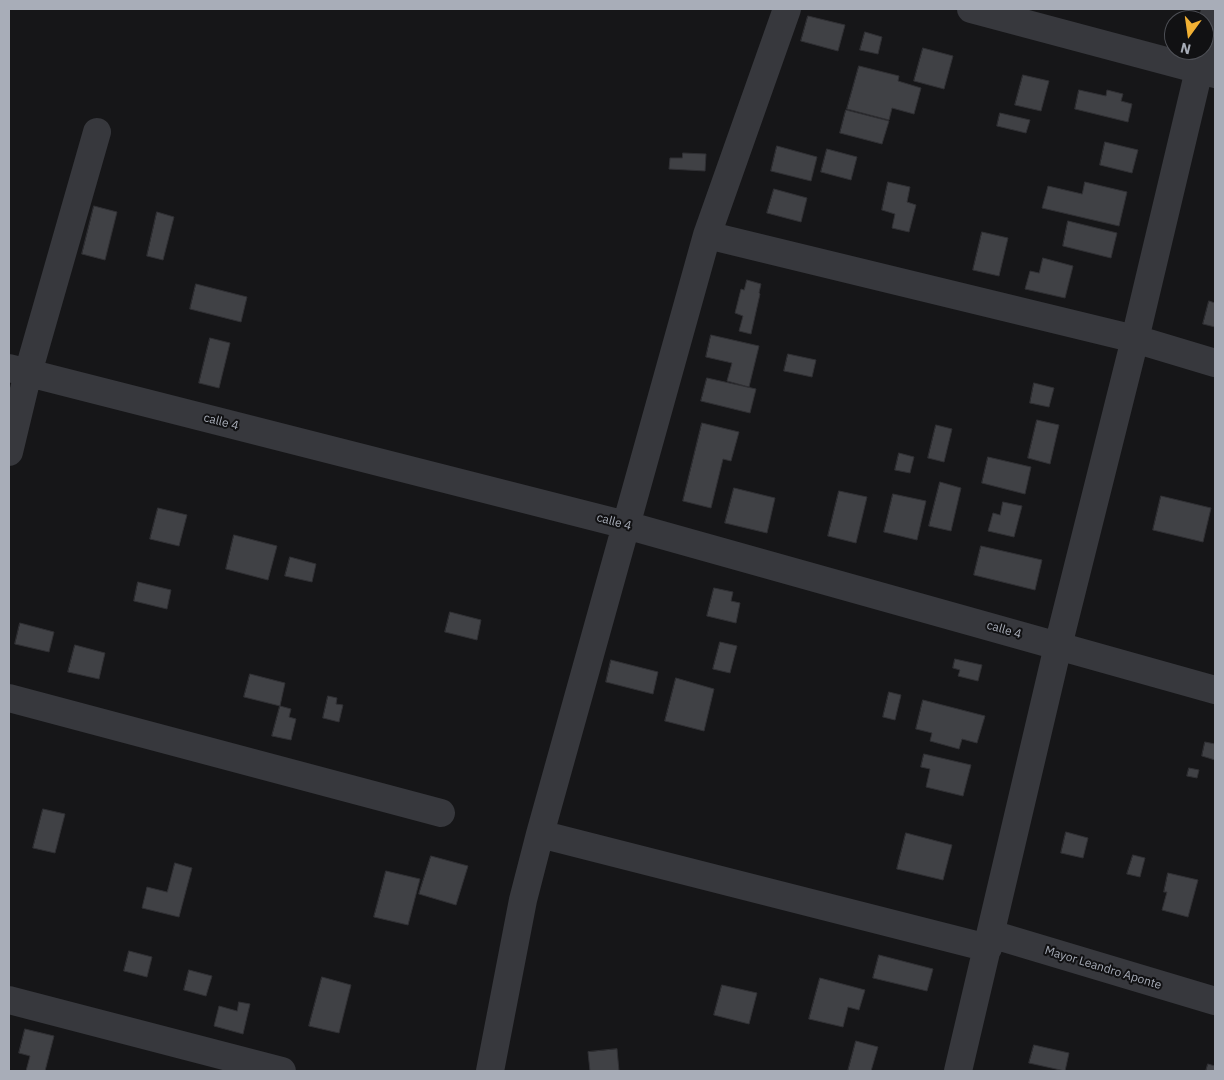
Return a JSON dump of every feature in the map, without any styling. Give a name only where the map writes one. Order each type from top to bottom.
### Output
[{"type":"street","points":[[490,1071],[523,900],[540,834],[706,235],[787,9]]},
{"type":"street","points":[[971,9],[1207,72]]},
{"type":"street","points":[[958,1071],[1058,646],[1135,339],[1207,72],[1215,11]]},
{"type":"street","points":[[9,452],[19,370],[97,132]]},
{"type":"street","points":[[706,235],[1135,339],[1215,363]]},
{"type":"street","name":"calle 4","points":[[19,370],[626,524],[1215,690]]},
{"type":"street","points":[[9,698],[441,813]]},
{"type":"street","name":"Mayor Leandro Aponte","points":[[540,834],[989,941],[1215,1001]]},
{"type":"street","points":[[9,1000],[282,1071]]},
{"type":"building","points":[[808,16],[845,25],[838,51],[801,41]]},
{"type":"building","points":[[865,32],[882,37],[878,54],[860,50]]},
{"type":"building","points":[[923,48],[953,56],[944,89],[914,81]]},
{"type":"building","points":[[859,66],[899,76],[898,81],[921,88],[914,114],[892,108],[889,120],[847,109]]},
{"type":"building","points":[[1023,75],[1049,81],[1041,111],[1015,105]]},
{"type":"building","points":[[1079,90],[1106,96],[1107,90],[1123,94],[1121,101],[1132,104],[1128,122],[1075,109]]},
{"type":"building","points":[[846,110],[889,121],[882,144],[840,133]]},
{"type":"building","points":[[1000,113],[1030,120],[1026,133],[997,126]]},
{"type":"building","points":[[1105,142],[1138,150],[1132,173],[1100,165]]},
{"type":"building","points":[[777,146],[817,157],[811,181],[771,171]]},
{"type":"building","points":[[827,149],[857,157],[851,180],[821,172]]},
{"type":"building","points":[[683,153],[706,154],[705,171],[669,169],[670,158],[682,158]]},
{"type":"building","points":[[888,182],[910,187],[907,202],[916,205],[909,232],[892,228],[895,214],[882,210]]},
{"type":"building","points":[[1085,182],[1127,192],[1119,226],[1042,208],[1048,186],[1082,194]]},
{"type":"building","points":[[774,189],[807,198],[801,222],[767,213]]},
{"type":"building","points":[[94,206],[117,212],[105,260],[82,254]]},
{"type":"building","points":[[157,212],[174,217],[163,260],[147,256]]},
{"type":"building","points":[[1068,221],[1117,233],[1111,258],[1063,246]]},
{"type":"building","points":[[982,232],[1008,238],[999,276],[973,270]]},
{"type":"building","points":[[1043,258],[1073,266],[1065,298],[1025,289],[1030,271],[1039,273]]},
{"type":"building","points":[[747,280],[761,284],[751,334],[739,331],[743,316],[735,313],[741,289],[744,290]]},
{"type":"building","points":[[196,284],[247,297],[241,322],[190,309]]},
{"type":"building","points":[[1209,301],[1215,303],[1215,327],[1203,324]]},
{"type":"building","points":[[711,335],[759,346],[749,387],[727,381],[732,363],[706,357]]},
{"type":"building","points":[[210,338],[230,343],[219,388],[199,383]]},
{"type":"building","points":[[788,354],[816,360],[812,377],[784,371]]},
{"type":"building","points":[[707,378],[756,389],[750,413],[701,401]]},
{"type":"building","points":[[1034,383],[1054,388],[1049,407],[1030,403]]},
{"type":"building","points":[[1037,420],[1059,425],[1050,464],[1028,458]]},
{"type":"building","points":[[702,423],[739,432],[731,461],[723,459],[711,508],[683,501]]},
{"type":"building","points":[[936,425],[952,429],[944,462],[928,458]]},
{"type":"building","points":[[899,453],[914,457],[910,473],[895,470]]},
{"type":"building","points":[[988,457],[1031,467],[1025,494],[982,483]]},
{"type":"building","points":[[940,482],[961,488],[951,531],[929,526]]},
{"type":"building","points":[[734,488],[775,498],[767,533],[725,523]]},
{"type":"building","points":[[839,491],[867,497],[856,543],[828,536]]},
{"type":"building","points":[[893,494],[926,501],[917,540],[884,532]]},
{"type":"building","points":[[1161,496],[1211,508],[1203,542],[1153,530]]},
{"type":"building","points":[[1003,502],[1022,506],[1014,537],[988,531],[993,513],[1000,515]]},
{"type":"building","points":[[158,508],[187,515],[179,546],[150,539]]},
{"type":"building","points":[[234,535],[277,546],[268,580],[226,569]]},
{"type":"building","points":[[981,546],[1042,560],[1035,590],[974,575]]},
{"type":"building","points":[[290,557],[316,564],[312,582],[285,576]]},
{"type":"building","points":[[138,582],[171,590],[167,609],[134,601]]},
{"type":"building","points":[[714,588],[733,592],[731,601],[740,603],[736,623],[707,616]]},
{"type":"building","points":[[450,612],[481,620],[477,640],[445,632]]},
{"type":"building","points":[[20,623],[54,632],[49,652],[15,644]]},
{"type":"building","points":[[720,642],[737,646],[730,673],[713,669]]},
{"type":"building","points":[[75,645],[105,653],[99,679],[68,672]]},
{"type":"building","points":[[955,659],[982,665],[978,681],[958,676],[960,670],[953,668]]},
{"type":"building","points":[[611,660],[658,672],[653,694],[606,682]]},
{"type":"building","points":[[250,674],[285,683],[280,706],[244,697]]},
{"type":"building","points":[[676,678],[714,689],[704,731],[665,721]]},
{"type":"building","points":[[889,692],[901,695],[895,720],[883,717]]},
{"type":"building","points":[[328,696],[337,698],[336,704],[343,705],[339,722],[323,718]]},
{"type":"building","points":[[923,700],[985,716],[977,743],[962,739],[959,749],[930,741],[932,733],[916,729]]},
{"type":"building","points":[[280,706],[291,709],[289,717],[296,719],[291,740],[272,736]]},
{"type":"building","points":[[1205,742],[1215,744],[1215,760],[1202,756]]},
{"type":"building","points":[[924,754],[971,765],[963,796],[926,787],[930,769],[921,767]]},
{"type":"building","points":[[1189,768],[1199,770],[1197,778],[1187,776]]},
{"type":"building","points":[[43,809],[65,814],[55,853],[33,848]]},
{"type":"building","points":[[1066,832],[1088,838],[1083,858],[1061,853]]},
{"type":"building","points":[[906,833],[952,845],[943,880],[897,869]]},
{"type":"building","points":[[1133,855],[1145,858],[1140,877],[1127,874]]},
{"type":"building","points":[[431,856],[468,866],[456,905],[419,894]]},
{"type":"building","points":[[175,863],[192,868],[179,917],[142,908],[147,887],[167,892]]},
{"type":"building","points":[[386,871],[420,879],[408,925],[374,917]]},
{"type":"building","points":[[1168,873],[1198,880],[1188,917],[1162,910],[1167,892],[1164,892]]},
{"type":"building","points":[[129,951],[152,957],[147,977],[124,971]]},
{"type":"building","points":[[879,955],[933,969],[927,991],[873,978]]},
{"type":"building","points":[[189,970],[212,976],[206,996],[184,990]]},
{"type":"building","points":[[322,977],[351,985],[339,1033],[309,1026]]},
{"type":"building","points":[[820,978],[865,990],[859,1010],[848,1007],[843,1027],[809,1019]]},
{"type":"building","points":[[722,985],[757,993],[749,1024],[714,1015]]},
{"type":"building","points":[[239,1002],[250,1004],[243,1034],[214,1026],[219,1006],[237,1011]]},
{"type":"building","points":[[25,1029],[54,1036],[45,1071],[26,1071],[30,1056],[19,1053]]},
{"type":"building","points":[[856,1041],[878,1047],[871,1071],[848,1071]]},
{"type":"building","points":[[1034,1045],[1069,1053],[1065,1071],[1029,1063]]},
{"type":"building","points":[[617,1049],[619,1071],[590,1071],[588,1052]]},
{"type":"building","points":[[1208,1064],[1215,1066],[1215,1071],[1206,1071]]}]
